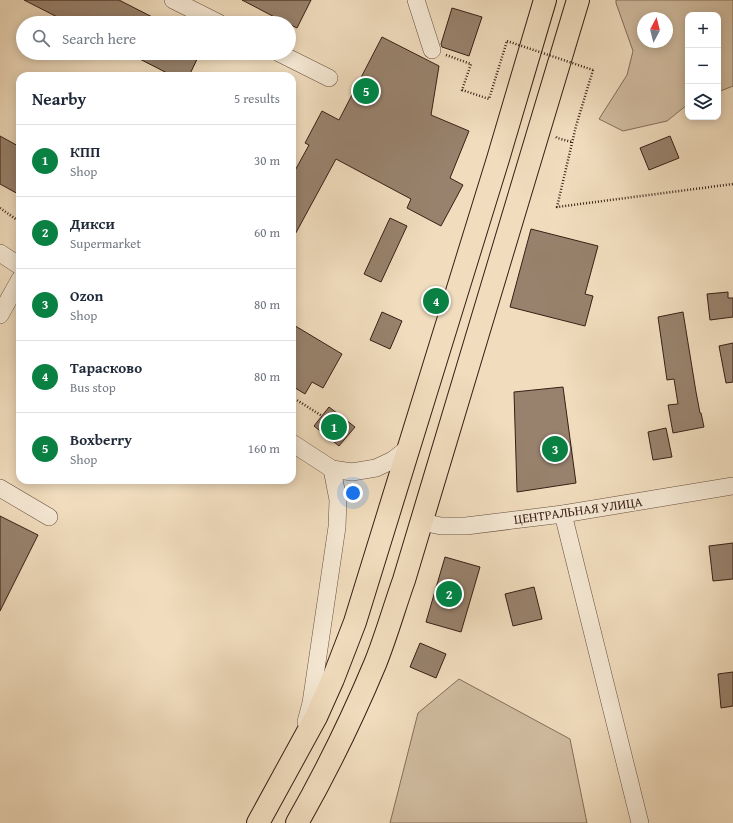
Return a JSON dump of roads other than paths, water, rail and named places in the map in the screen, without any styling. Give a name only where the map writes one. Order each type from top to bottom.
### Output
[{"type":"highway","points":[[258,823],[316,717],[334,679],[355,622],[498,159],[545,0]]},
{"type":"highway","points":[[296,823],[314,793],[349,725],[375,663],[404,580],[578,0]]},
{"type":"street","points":[[173,0],[205,16]]},
{"type":"street","points":[[416,0],[432,50]]},
{"type":"street","points":[[293,60],[329,78]]},
{"type":"street","points":[[0,253],[16,263]]},
{"type":"street","points":[[0,315],[16,287]]},
{"type":"street","points":[[296,446],[332,469],[352,472],[376,468],[393,460],[408,448]]},
{"type":"street","points":[[299,749],[311,703],[337,527],[338,500],[332,469]]},
{"type":"street","name":"ЦЕНТРАЛЬНАЯ УЛИЦА","points":[[422,522],[441,526],[466,526],[563,514],[733,486]]},
{"type":"street","points":[[0,488],[49,517]]},
{"type":"street","points":[[563,514],[640,823]]},
{"type":"place","name":"Boxberry","points":[[366,91]]},
{"type":"place","name":"Тарасково","points":[[436,301]]},
{"type":"place","name":"КПП","points":[[334,427]]},
{"type":"place","name":"Ozon","points":[[555,449]]},
{"type":"place","name":"Дикси","points":[[449,594]]}]
